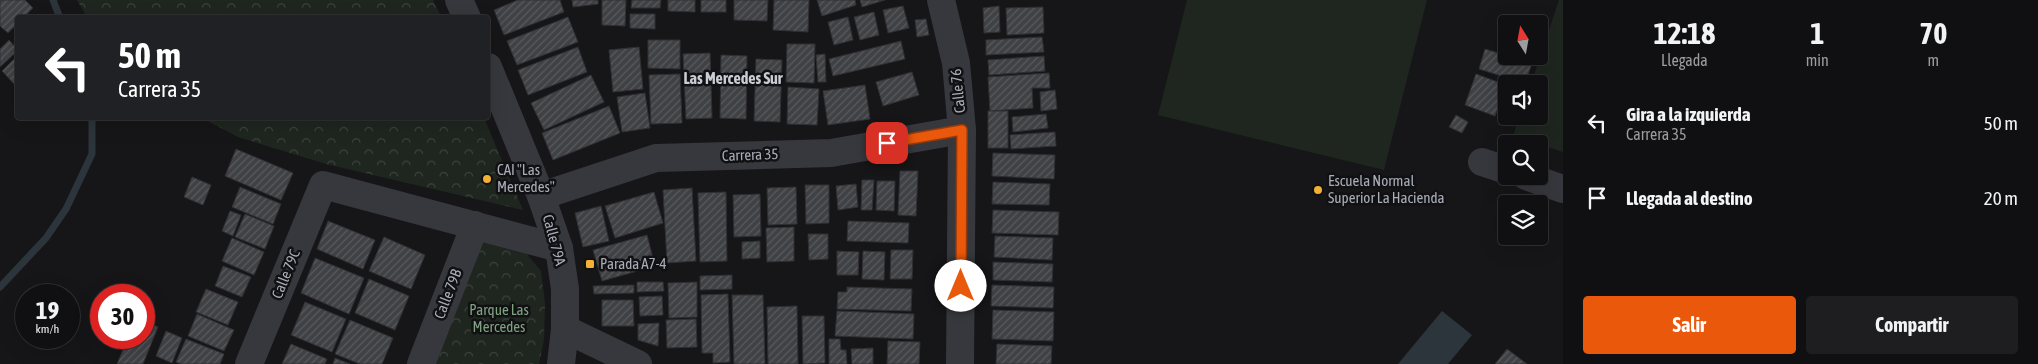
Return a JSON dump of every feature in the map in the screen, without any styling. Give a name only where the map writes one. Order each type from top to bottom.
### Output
[{"type":"street","points":[[459,0],[466,15]]},
{"type":"street","name":"Calle 76","points":[[941,0],[956,63],[962,130],[960,364]]},
{"type":"street","name":"Calle 79A","points":[[490,72],[541,196],[560,248],[565,289],[565,329],[560,364]]},
{"type":"street","name":"Carrera 35","points":[[541,196],[656,158],[831,153],[962,130]]},
{"type":"street","points":[[1548,183],[1563,188]]},
{"type":"street","name":"Calle 79C","points":[[249,364],[323,185],[475,225]]},
{"type":"street","points":[[475,225],[560,248]]},
{"type":"street","name":"Calle 79B","points":[[421,364],[475,225]]},
{"type":"street","points":[[565,329],[638,364]]},
{"type":"green space","points":[[77,0],[433,0],[440,15],[86,15]]},
{"type":"green space","points":[[1187,0],[1427,0],[1384,170],[1158,115]]},
{"type":"green space","points":[[1559,0],[1563,0],[1563,152],[1548,147],[1548,135],[1513,135],[1516,125],[1548,125],[1548,75],[1534,75],[1537,65],[1548,65],[1548,33]]},
{"type":"green space","points":[[206,120],[485,120],[523,210],[326,164],[238,137]]},
{"type":"green space","name":"Parque Las Mercedes","points":[[479,238],[520,246],[541,271],[545,304],[544,339],[539,364],[434,364]]},
{"type":"shaded area","points":[[1442,311],[1472,335],[1448,364],[1398,364]]},
{"type":"building","points":[[0,0],[25,0],[33,8],[26,15],[15,15],[15,26],[8,33],[0,26]]},
{"type":"building","points":[[518,0],[560,0],[564,12],[504,35],[494,10]]},
{"type":"building","points":[[572,0],[598,0],[598,4],[573,7]]},
{"type":"building","points":[[602,0],[626,0],[625,26],[602,25]]},
{"type":"building","points":[[632,0],[661,0],[660,8],[631,8]]},
{"type":"building","points":[[668,0],[695,0],[695,12],[668,11]]},
{"type":"building","points":[[701,0],[726,0],[726,12],[701,12]]},
{"type":"building","points":[[734,0],[768,0],[767,21],[734,20]]},
{"type":"building","points":[[774,0],[809,0],[808,32],[773,30]]},
{"type":"building","points":[[817,0],[855,0],[856,5],[822,16]]},
{"type":"building","points":[[860,0],[885,0],[862,7]]},
{"type":"building","points":[[903,6],[909,28],[888,33],[883,10]]},
{"type":"building","points":[[999,6],[1000,32],[984,33],[983,8]]},
{"type":"building","points":[[1043,7],[1044,33],[1007,35],[1006,8]]},
{"type":"building","points":[[874,12],[879,35],[860,40],[854,17]]},
{"type":"building","points":[[630,14],[655,14],[655,29],[630,28]]},
{"type":"building","points":[[568,17],[578,42],[517,65],[507,41]]},
{"type":"building","points":[[848,17],[853,40],[834,45],[828,22]]},
{"type":"building","points":[[926,19],[929,35],[917,37],[915,20]]},
{"type":"building","points":[[1042,37],[1044,52],[986,55],[986,40]]},
{"type":"building","points":[[9,40],[15,47],[15,53],[0,67],[0,49]]},
{"type":"building","points":[[648,40],[680,40],[680,69],[648,68]]},
{"type":"building","points":[[901,41],[905,59],[833,76],[829,59]]},
{"type":"building","points":[[787,44],[815,44],[814,83],[786,82]]},
{"type":"building","points":[[578,47],[587,72],[528,95],[518,70]]},
{"type":"building","points":[[639,47],[643,89],[613,92],[609,50]]},
{"type":"building","points":[[1485,49],[1498,53],[1498,65],[1531,65],[1528,75],[1498,75],[1479,69]]},
{"type":"building","points":[[710,53],[712,118],[686,119],[683,54]]},
{"type":"building","points":[[825,54],[826,82],[818,82],[816,55]]},
{"type":"building","points":[[721,55],[747,56],[746,119],[720,118]]},
{"type":"building","points":[[1044,56],[1045,71],[989,75],[988,60]]},
{"type":"building","points":[[15,58],[15,85],[2,71]]},
{"type":"building","points":[[756,59],[782,60],[780,122],[754,121]]},
{"type":"building","points":[[912,72],[919,95],[883,106],[876,82]]},
{"type":"building","points":[[1049,73],[1050,88],[1032,88],[1033,108],[990,111],[988,77]]},
{"type":"building","points":[[680,74],[682,123],[651,124],[649,75]]},
{"type":"building","points":[[1476,74],[1498,82],[1498,108],[1495,116],[1465,105]]},
{"type":"building","points":[[591,75],[604,102],[544,130],[531,103]]},
{"type":"building","points":[[865,85],[870,119],[828,125],[823,91]]},
{"type":"building","points":[[788,87],[819,89],[817,125],[787,124]]},
{"type":"building","points":[[1055,90],[1057,109],[1041,111],[1040,92]]},
{"type":"building","points":[[645,93],[650,128],[622,132],[617,97]]},
{"type":"building","points":[[609,106],[620,133],[553,160],[542,133]]},
{"type":"building","points":[[988,111],[1008,111],[1008,148],[988,148]]},
{"type":"building","points":[[1046,114],[1048,128],[1013,132],[1012,117]]},
{"type":"building","points":[[1456,115],[1468,122],[1462,133],[1449,127]]},
{"type":"building","points":[[1055,132],[1056,146],[1011,149],[1010,135]]},
{"type":"building","points":[[236,149],[293,173],[281,200],[225,176]]},
{"type":"building","points":[[993,153],[1055,155],[1054,179],[992,176]]},
{"type":"building","points":[[900,171],[918,171],[916,216],[898,215]]},
{"type":"building","points":[[192,177],[211,185],[203,205],[184,197]]},
{"type":"building","points":[[862,180],[874,180],[872,210],[861,210]]},
{"type":"building","points":[[877,181],[895,181],[894,211],[876,210]]},
{"type":"building","points":[[993,182],[1050,184],[1049,205],[992,204]]},
{"type":"building","points":[[856,184],[858,207],[838,210],[836,186]]},
{"type":"building","points":[[805,185],[829,185],[829,223],[806,224]]},
{"type":"building","points":[[240,187],[281,204],[273,224],[232,207]]},
{"type":"building","points":[[796,187],[797,224],[768,225],[767,188]]},
{"type":"building","points":[[692,188],[696,261],[667,263],[663,190]]},
{"type":"building","points":[[654,192],[663,223],[615,238],[605,206]]},
{"type":"building","points":[[726,192],[727,261],[700,262],[698,193]]},
{"type":"building","points":[[760,194],[761,236],[734,237],[733,195]]},
{"type":"building","points":[[601,206],[609,241],[583,247],[575,213]]},
{"type":"building","points":[[993,210],[1059,212],[1058,235],[992,233]]},
{"type":"building","points":[[230,211],[241,215],[233,236],[222,231]]},
{"type":"building","points":[[245,214],[274,226],[265,249],[235,237]]},
{"type":"building","points":[[328,221],[375,240],[363,269],[317,249]]},
{"type":"building","points":[[848,221],[909,223],[908,243],[847,241]]},
{"type":"building","points":[[794,227],[794,261],[767,262],[766,228]]},
{"type":"building","points":[[808,234],[828,234],[828,259],[809,260]]},
{"type":"building","points":[[647,235],[655,266],[602,281],[593,250]]},
{"type":"building","points":[[995,236],[1053,238],[1052,260],[994,257]]},
{"type":"building","points":[[384,237],[425,255],[411,289],[369,271]]},
{"type":"building","points":[[232,238],[264,252],[254,275],[222,261]]},
{"type":"building","points":[[760,241],[760,258],[742,259],[742,242]]},
{"type":"building","points":[[891,250],[913,250],[912,279],[890,279]]},
{"type":"building","points":[[837,251],[859,252],[858,275],[837,275]]},
{"type":"building","points":[[863,251],[885,252],[884,280],[862,279]]},
{"type":"building","points":[[315,258],[364,278],[349,314],[301,293]]},
{"type":"building","points":[[993,262],[1053,264],[1052,282],[993,280]]},
{"type":"building","points":[[223,266],[251,277],[242,297],[215,286]]},
{"type":"building","points":[[732,275],[732,289],[700,290],[700,276]]},
{"type":"building","points":[[369,279],[409,296],[395,330],[355,313]]},
{"type":"building","points":[[637,282],[663,282],[664,291],[637,292]]},
{"type":"building","points":[[697,282],[697,317],[669,318],[668,283]]},
{"type":"building","points":[[634,285],[634,293],[594,294],[593,286]]},
{"type":"building","points":[[992,285],[1054,287],[1053,308],[991,306]]},
{"type":"building","points":[[847,287],[912,289],[911,311],[837,309],[838,292],[847,292]]},
{"type":"building","points":[[206,289],[238,302],[228,325],[196,312]]},
{"type":"building","points":[[728,294],[730,362],[713,363],[713,353],[702,353],[701,295]]},
{"type":"building","points":[[732,295],[763,295],[765,364],[734,364]]},
{"type":"building","points":[[662,296],[663,315],[640,316],[639,297]]},
{"type":"building","points":[[602,300],[633,300],[634,326],[602,326]]},
{"type":"building","points":[[305,302],[346,319],[332,352],[291,335]]},
{"type":"building","points":[[797,306],[798,364],[768,364],[767,307]]},
{"type":"building","points":[[993,310],[1054,312],[1053,341],[992,339]]},
{"type":"building","points":[[837,311],[914,314],[913,339],[835,336]]},
{"type":"building","points":[[197,314],[234,330],[224,351],[188,336]]},
{"type":"building","points":[[802,316],[824,316],[825,363],[803,364]]},
{"type":"building","points":[[696,319],[697,347],[667,348],[666,320]]},
{"type":"building","points":[[350,320],[393,338],[382,364],[360,364],[335,354]]},
{"type":"building","points":[[659,323],[658,346],[638,340],[638,324]]},
{"type":"building","points":[[166,331],[182,338],[172,363],[156,356]]},
{"type":"building","points":[[186,339],[224,354],[220,364],[181,364],[176,362]]},
{"type":"building","points":[[829,339],[840,339],[841,350],[846,350],[847,364],[829,364]]},
{"type":"building","points":[[888,341],[920,342],[919,364],[887,364]]},
{"type":"building","points":[[291,344],[327,359],[325,364],[282,364]]},
{"type":"building","points":[[997,344],[1052,346],[1051,364],[996,364]]},
{"type":"building","points":[[873,348],[873,364],[852,364],[851,349]]},
{"type":"building","points":[[123,349],[149,349],[143,364],[117,364]]},
{"type":"building","points":[[1507,349],[1527,364],[1495,364]]},
{"type":"building","points":[[335,358],[350,364],[333,364]]},
{"type":"waterway","points":[[53,0],[59,15]]},
{"type":"waterway","points":[[0,287],[46,238],[66,209],[92,154],[92,120]]},
{"type":"place","name":"CAI \"Las Mercedes\"","points":[[487,179]]},
{"type":"place","name":"Escuela Normal Superior La Hacienda","points":[[1318,190]]},
{"type":"place","name":"Parada A7-4","points":[[590,264]]},
{"type":"district","name":"Las Mercedes Sur","points":[[733,78]]},
{"type":"route","points":[[887,143],[962,130],[961,286]]}]
